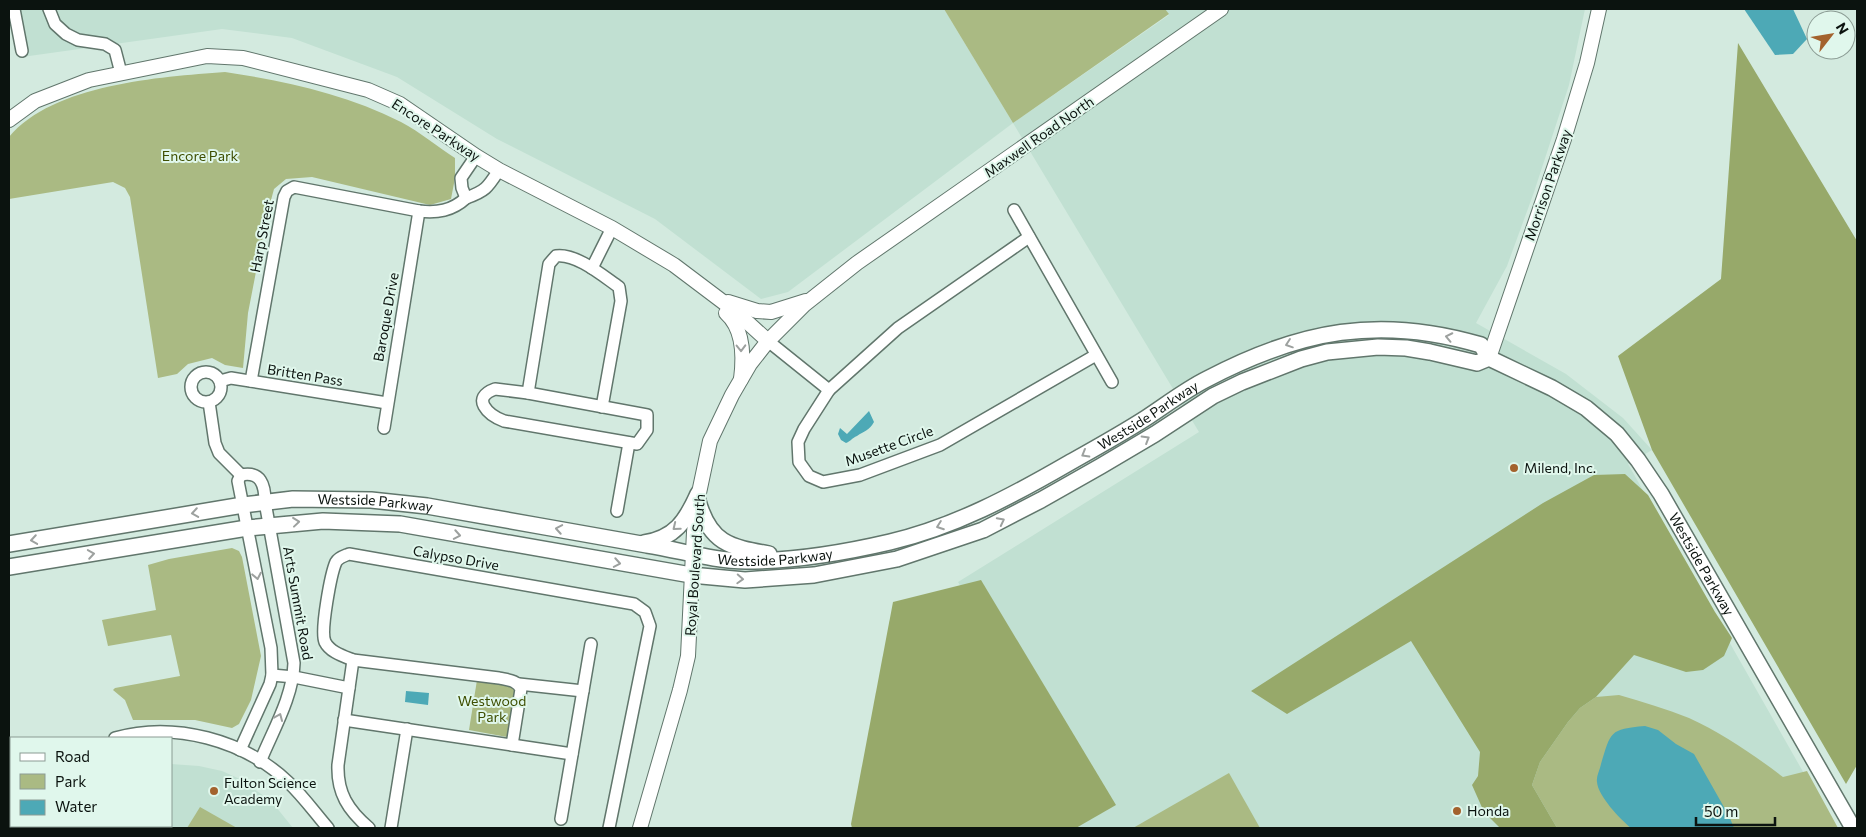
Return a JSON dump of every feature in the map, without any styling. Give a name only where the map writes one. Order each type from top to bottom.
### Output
[{"type":"main road","name":"Westside Parkway","points":[[9,544],[243,505],[312,498],[387,501],[639,543],[721,560],[745,561],[801,558],[842,552],[893,541],[975,513],[1032,484],[1091,450],[1204,380],[1250,359],[1295,342],[1324,334],[1377,329],[1408,329],[1460,339],[1482,346],[1489,358],[1552,388],[1586,408],[1617,434],[1638,460],[1661,494],[1853,828]]},
{"type":"main road","name":"Westside Parkway","points":[[9,567],[247,528],[323,520],[400,524],[691,575],[745,580],[814,575],[898,559],[983,530],[1041,500],[1155,434],[1213,396],[1271,370],[1328,352],[1378,347],[1406,348],[1456,357],[1477,363],[1489,358]]},
{"type":"main road","points":[[698,497],[705,522],[728,545],[743,550],[801,558]]},
{"type":"main road","points":[[639,543],[659,538],[680,526],[688,517],[698,497]]},
{"type":"street","points":[[14,9],[22,51]]},
{"type":"street","points":[[50,9],[55,24],[66,34],[78,40],[105,44],[115,50],[121,73]]},
{"type":"street","name":"Maxwell Road North","points":[[857,263],[1221,9]]},
{"type":"street","name":"Morrison Parkway","points":[[1489,358],[1564,139],[1587,63],[1599,9]]},
{"type":"street","name":"Encore Parkway","points":[[9,120],[35,101],[89,80],[207,56],[243,58],[265,62],[368,90],[400,104],[499,170],[612,228],[682,271],[722,300],[768,341]]},
{"type":"street","points":[[466,198],[461,178],[476,156]]},
{"type":"street","name":"Harp Street","points":[[251,381],[284,197],[287,190],[294,187],[438,212],[449,209],[466,198],[481,193],[489,186],[499,170]]},
{"type":"street","name":"Baroque Drive","points":[[384,428],[386,403],[419,210]]},
{"type":"street","points":[[1014,210],[1112,382]]},
{"type":"street","points":[[592,268],[612,228]]},
{"type":"street","name":"Musette Circle","points":[[1029,237],[898,328],[829,390],[804,429],[798,442],[799,462],[810,476],[823,482],[860,475],[940,445],[1096,355]]},
{"type":"street","points":[[528,393],[549,264],[556,256],[562,255],[592,268],[619,287],[622,301],[602,407]]},
{"type":"street","name":"Royal Boulevard South","points":[[640,828],[684,674],[690,635],[691,575],[698,497],[710,441],[725,406],[750,364],[768,341],[811,299],[857,263]]},
{"type":"street","points":[[682,271],[733,318],[742,342],[740,381]]},
{"type":"street","points":[[722,300],[757,311],[771,312],[811,299]]},
{"type":"street","points":[[768,341],[829,390]]},
{"type":"street","points":[[213,400],[201,402],[193,395],[192,381],[204,372],[213,374],[220,382],[220,391],[213,400],[214,436],[218,452],[241,475],[238,481],[271,648],[272,675],[266,695],[240,750]]},
{"type":"street","name":"Britten Pass","points":[[220,382],[232,378],[386,403]]},
{"type":"street","points":[[495,389],[528,393],[602,407],[647,415],[646,430],[637,444],[504,421],[488,411],[482,401],[483,396],[495,389]]},
{"type":"street","points":[[617,511],[629,443]]},
{"type":"street","name":"Arts Summit Road","points":[[241,475],[255,476],[262,482],[265,491],[265,502],[293,650],[294,677],[260,762]]},
{"type":"street","name":"Calypso Drive","points":[[583,691],[519,684],[499,678],[353,660],[332,651],[325,643],[323,629],[335,564],[338,559],[349,554],[634,604],[645,612],[650,626],[609,828]]},
{"type":"street","points":[[560,819],[591,644]]},
{"type":"street","points":[[353,660],[338,778],[341,794],[352,812],[369,828]]},
{"type":"street","points":[[272,675],[294,677],[349,688]]},
{"type":"street","points":[[512,745],[521,689],[519,684]]},
{"type":"street","points":[[344,720],[572,754]]},
{"type":"street","points":[[391,828],[407,729]]},
{"type":"street","points":[[118,737],[131,734],[174,732],[205,738],[240,750],[287,782],[328,828]]},
{"type":"shaded area","points":[[9,9],[944,9],[1013,123],[788,292],[761,299],[655,219],[497,139],[397,77],[292,38],[222,29],[22,57],[9,18]]},
{"type":"shaded area","points":[[1165,9],[1585,9],[1569,85],[1534,192],[1507,266],[1476,323],[1566,374],[1623,418],[1652,450],[1628,464],[1835,828],[1036,828],[1088,796],[958,582],[1199,432],[1013,123],[1169,15]]},
{"type":"shaded area","name":"Fulton Science Academy","points":[[172,764],[199,766],[222,771],[242,780],[272,802],[293,828],[147,828],[172,827]]},
{"type":"green space","points":[[944,9],[1165,9],[1169,14],[1013,123]]},
{"type":"green space","points":[[1738,43],[1857,241],[1857,765],[1846,784],[1652,450],[1618,356],[1721,279]]},
{"type":"green space","name":"Encore Park","points":[[225,72],[293,84],[337,96],[401,122],[455,158],[455,178],[451,199],[430,205],[312,177],[286,179],[274,189],[267,215],[248,313],[243,368],[225,365],[212,358],[188,364],[177,374],[158,378],[130,197],[125,188],[113,182],[9,199],[9,137],[28,119],[52,105],[80,94],[109,86],[140,81]]},
{"type":"green space","points":[[1625,474],[1648,495],[1732,638],[1724,656],[1703,670],[1686,672],[1634,655],[1596,697],[1580,708],[1540,762],[1532,785],[1557,828],[1500,828],[1484,812],[1472,785],[1478,776],[1480,752],[1411,641],[1287,714],[1251,691],[1543,503],[1594,475]]},
{"type":"green space","points":[[232,548],[239,551],[242,557],[261,656],[251,700],[239,724],[232,728],[195,720],[133,720],[125,700],[113,690],[115,688],[180,676],[171,635],[108,646],[102,620],[156,610],[148,565],[169,559]]},
{"type":"green space","points":[[981,580],[1116,805],[1076,828],[852,828],[851,824],[893,602]]},
{"type":"green space","name":"Westwood Park","points":[[477,680],[516,687],[507,737],[469,730]]},
{"type":"green space","points":[[1619,695],[1689,718],[1714,730],[1783,777],[1807,771],[1838,828],[1557,828],[1532,785],[1540,762],[1580,708],[1596,697]]},
{"type":"green space","points":[[1229,773],[1260,828],[1133,828]]},
{"type":"green space","points":[[200,807],[237,828],[187,828]]},
{"type":"water","points":[[1744,9],[1793,9],[1806,40],[1793,54],[1775,55]]},
{"type":"water","points":[[869,411],[874,422],[870,427],[846,443],[841,440],[838,434],[840,428],[847,434]]},
{"type":"water","points":[[406,691],[429,693],[428,705],[405,702]]},
{"type":"water","points":[[1645,726],[1658,730],[1676,744],[1694,754],[1734,828],[1631,828],[1616,813],[1601,794],[1597,782],[1607,745],[1613,734],[1618,731]]},
{"type":"place","name":"Milend, Inc.","points":[[1514,468]]},
{"type":"place","name":"Fulton Science Academy","points":[[214,791]]},
{"type":"place","name":"Honda","points":[[1457,811]]}]
